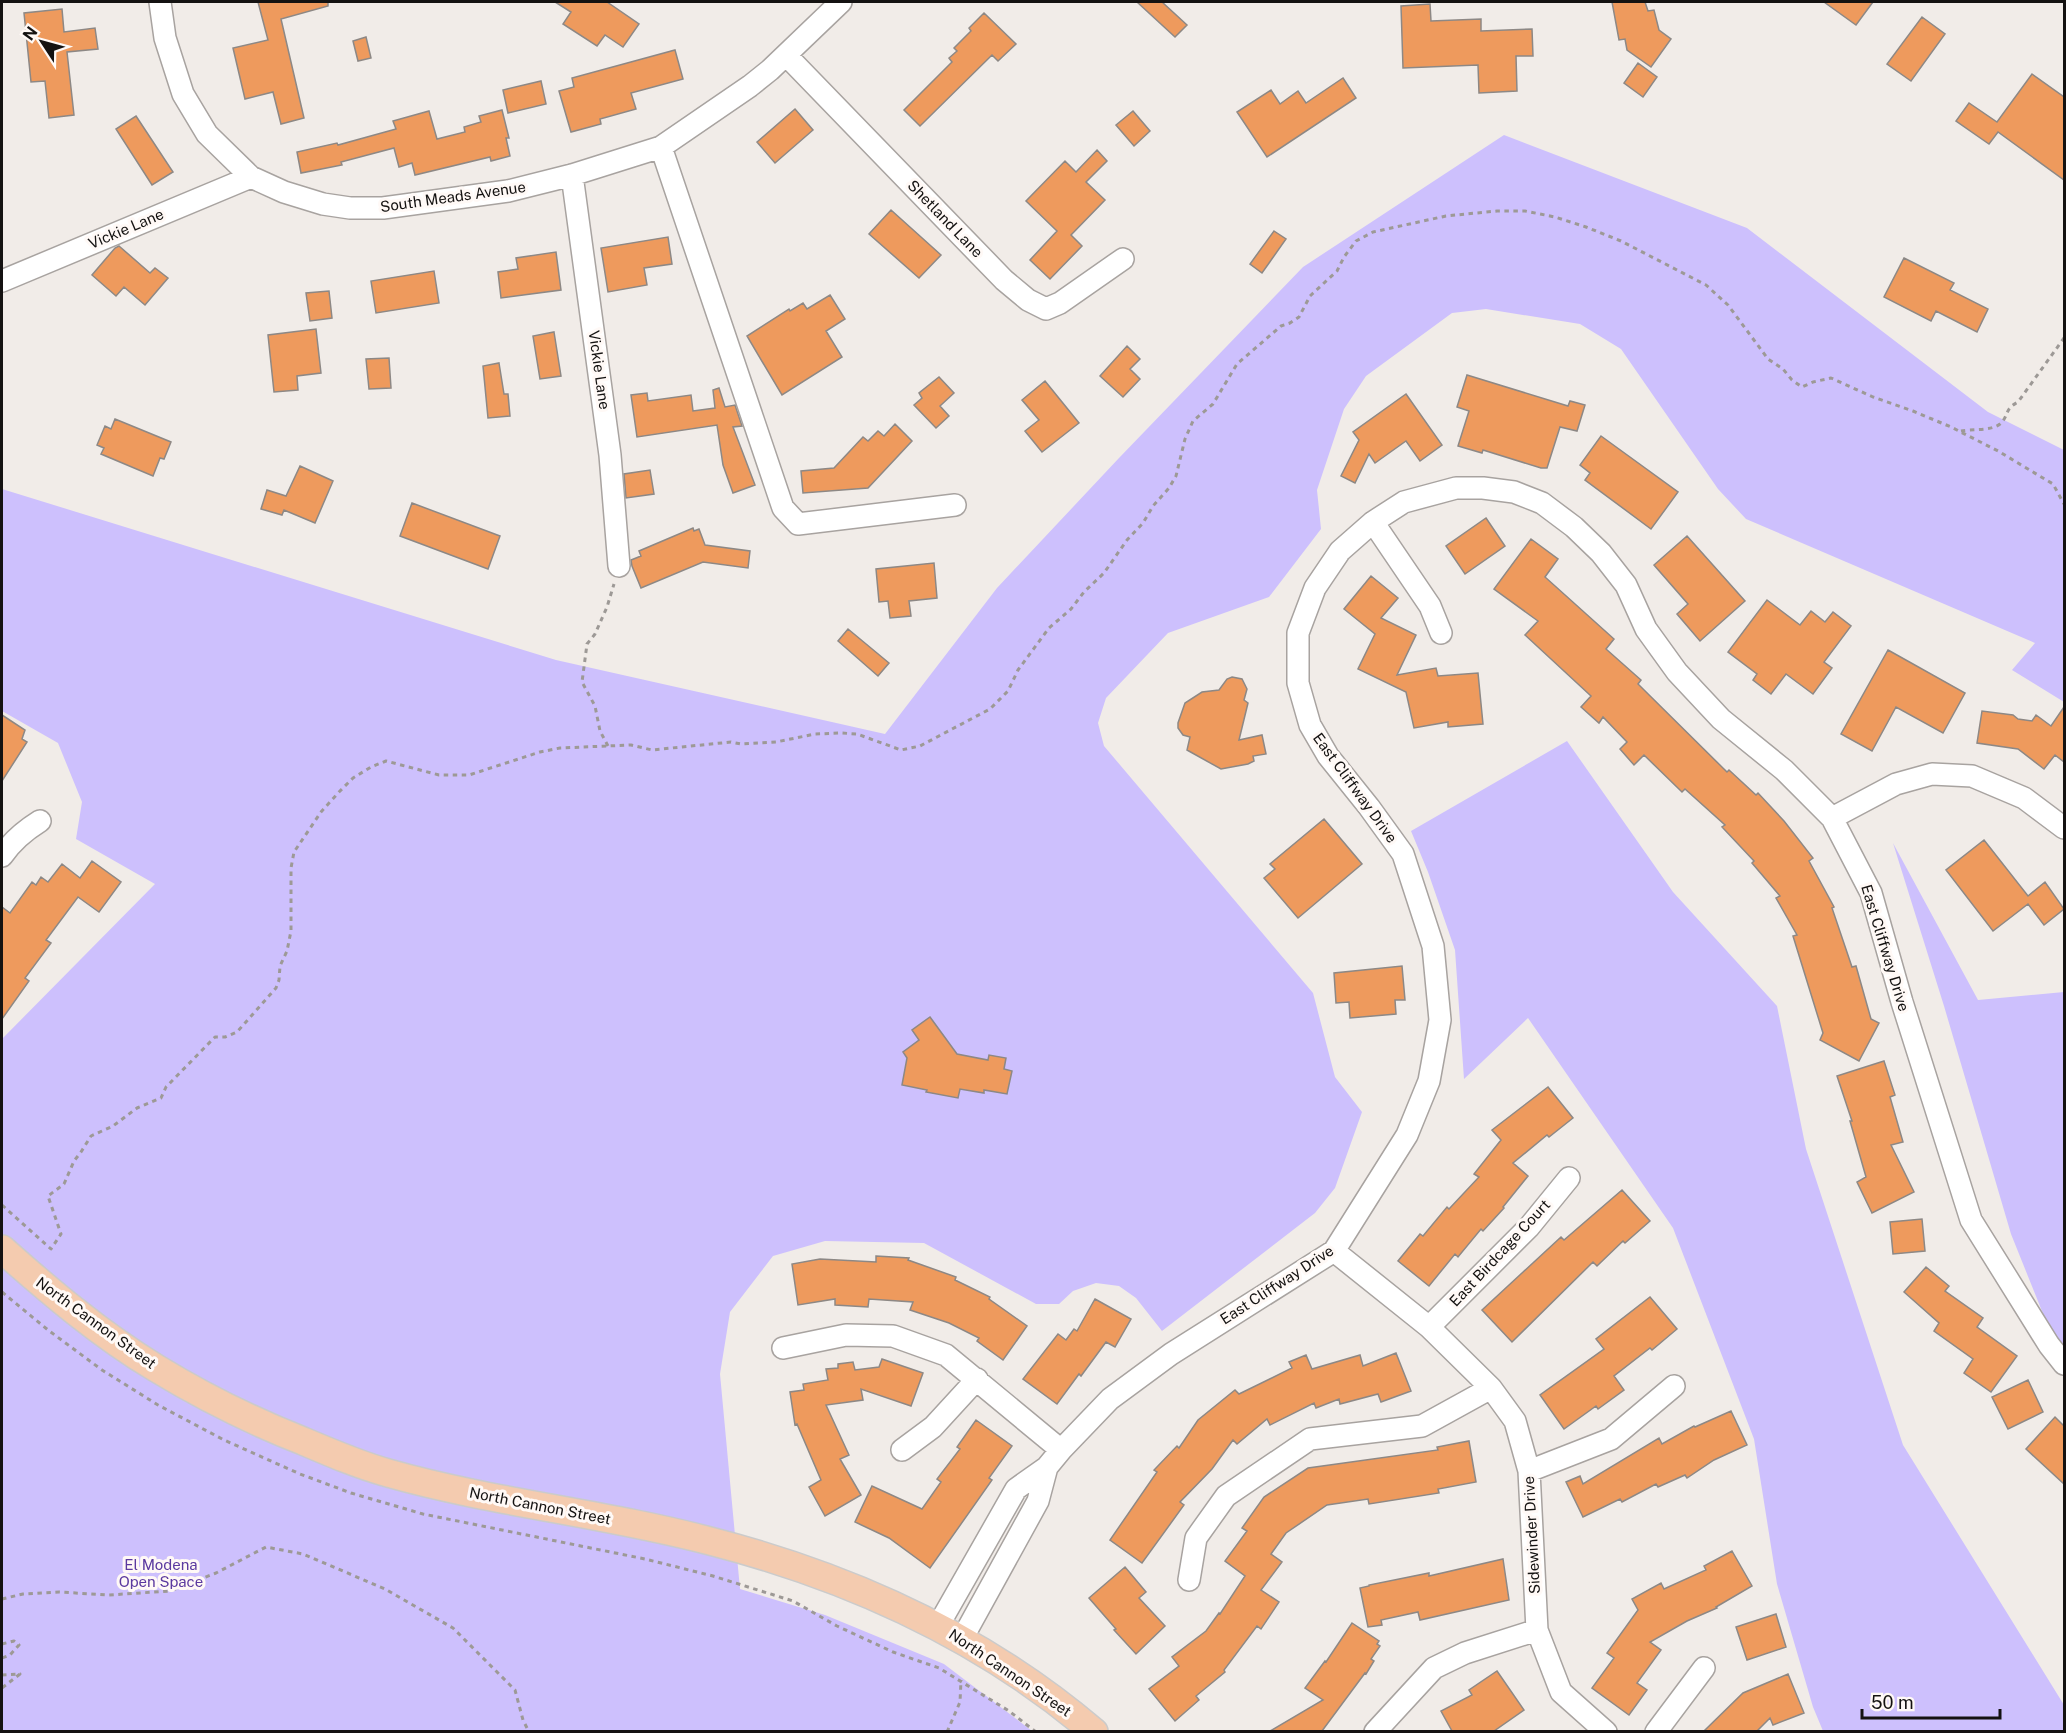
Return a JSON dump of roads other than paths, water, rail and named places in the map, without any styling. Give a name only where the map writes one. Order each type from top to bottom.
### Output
[{"type":"main road","name":"North Cannon Street","points":[[2,1249],[29,1274],[99,1329],[153,1367],[277,1431],[339,1457],[388,1473],[454,1489],[667,1531],[738,1548],[837,1582],[938,1626],[962,1639],[1036,1687],[1094,1731]]},
{"type":"street","name":"South Meads Avenue","points":[[160,2],[165,38],[183,94],[207,134],[251,177],[284,192],[323,204],[350,208],[383,208],[508,191],[572,175],[661,147],[750,86],[842,2]]},
{"type":"street","name":"Shetland Lane","points":[[786,55],[1004,280],[1028,300],[1046,309],[1060,303],[1123,259]]},
{"type":"street","points":[[661,147],[783,508],[798,524],[955,505]]},
{"type":"street","name":"Vickie Lane","points":[[572,175],[610,455],[619,566]]},
{"type":"street","name":"Vickie Lane","points":[[2,281],[251,177]]},
{"type":"street","name":"East Cliffway Drive","points":[[938,1626],[1016,1489],[1047,1467],[1110,1399],[1172,1354],[1334,1251],[1407,1135],[1429,1082],[1440,1020],[1433,946],[1402,854],[1370,807],[1328,756],[1310,725],[1298,683],[1298,633],[1315,588],[1340,550],[1373,522],[1404,502],[1456,488],[1483,488],[1514,492],[1542,503],[1574,527],[1601,553],[1626,585],[1646,629],[1677,672],[1721,718],[1784,770],[1832,819],[1871,893],[1902,1002],[1971,1220],[2049,1345],[2064,1364]]},
{"type":"street","points":[[1373,522],[1430,606],[1441,633]]},
{"type":"street","points":[[1832,819],[1896,784],[1932,774],[1972,776],[2024,798],[2064,828]]},
{"type":"street","points":[[2,856],[18,836],[40,821]]},
{"type":"street","name":"East Birdcage Court","points":[[1429,1327],[1528,1227],[1569,1178]]},
{"type":"street","name":"Sidewinder Drive","points":[[1334,1251],[1429,1327],[1491,1388],[1515,1421],[1529,1471],[1537,1630],[1561,1692],[1606,1731]]},
{"type":"street","points":[[783,1348],[846,1335],[893,1336],[946,1355],[1061,1450]]},
{"type":"street","points":[[902,1449],[933,1427],[977,1379]]},
{"type":"street","points":[[1529,1471],[1611,1439],[1674,1386]]},
{"type":"street","points":[[1189,1580],[1196,1538],[1226,1496],[1310,1439],[1422,1426],[1491,1388]]},
{"type":"street","name":"East Cliffway Drive","points":[[962,1639],[1038,1501],[1047,1467]]},
{"type":"street","points":[[1002,1512],[1025,1525]]},
{"type":"street","points":[[1375,1731],[1434,1668],[1465,1653],[1537,1630]]},
{"type":"street","points":[[1656,1731],[1704,1668]]},
{"type":"park label","name":"El Modena Open Space","points":[[161,1574]]}]
